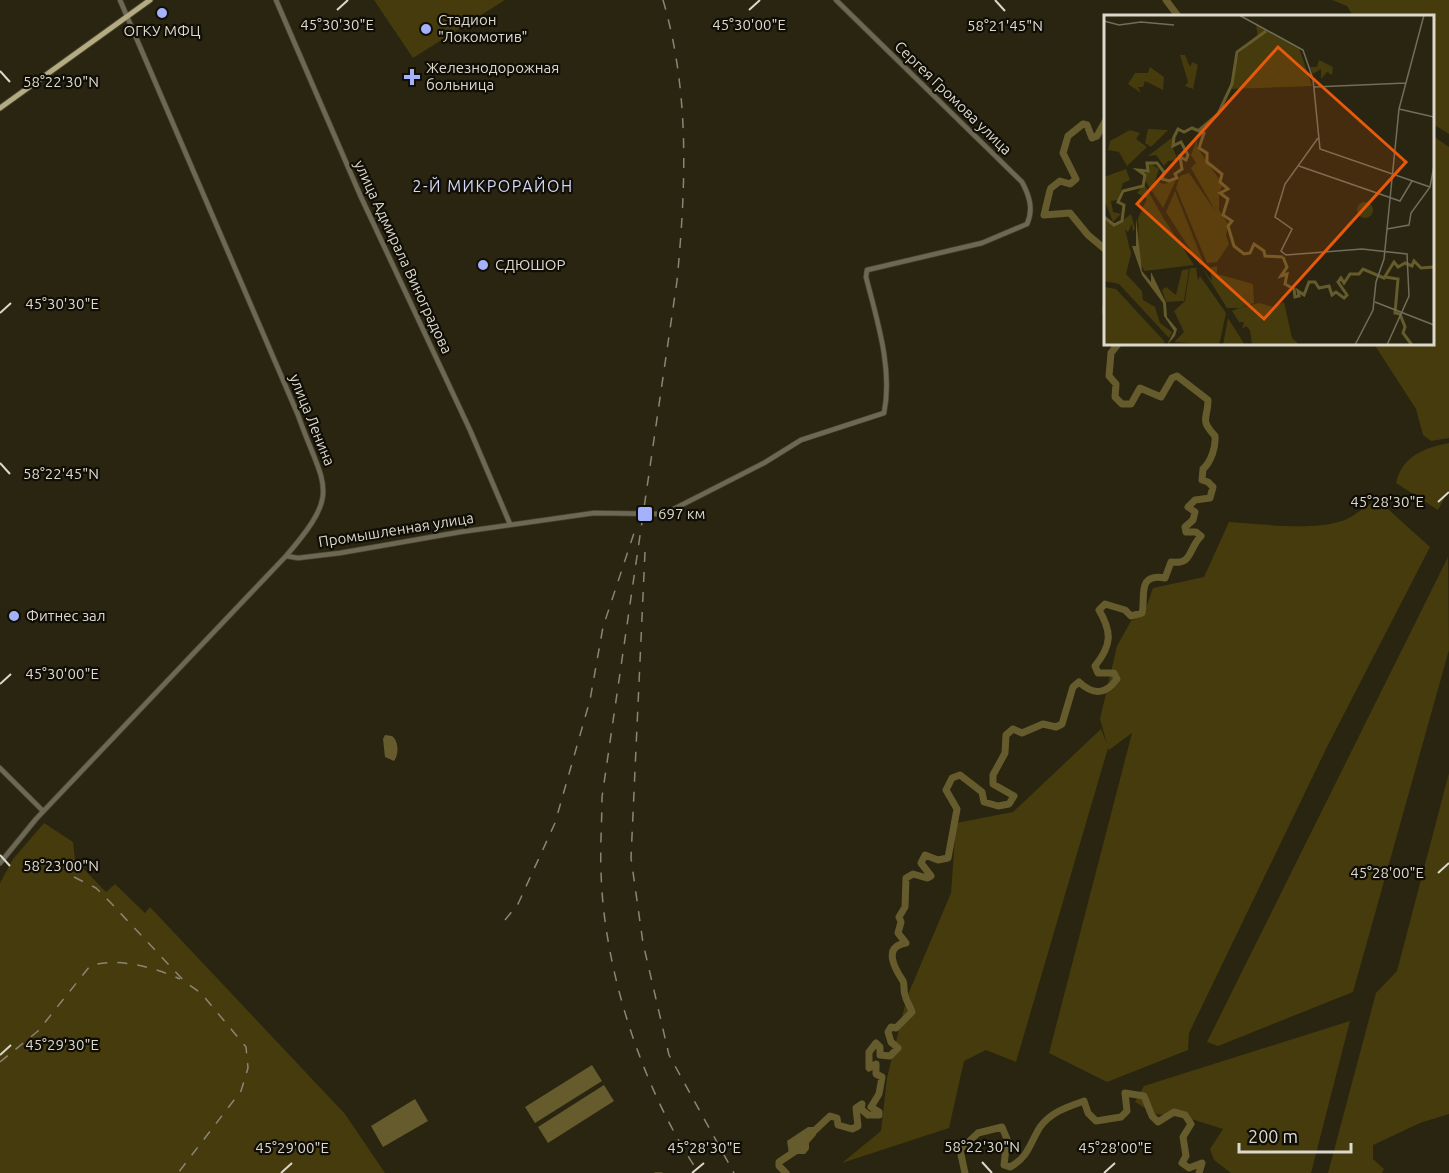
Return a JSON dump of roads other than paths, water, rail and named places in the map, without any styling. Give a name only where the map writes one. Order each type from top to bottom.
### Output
[{"type":"main road","points":[[0,108],[150,0]]},
{"type":"street","name":"улица Ленина","points":[[0,863],[43,811],[286,556],[319,515],[325,496],[321,472],[120,0]]},
{"type":"street","name":"улица Адмирала Виноградова","points":[[276,0],[364,204],[465,420],[510,524]]},
{"type":"street","name":"Сергея Громова улица","points":[[837,0],[1022,182],[1029,194],[1031,216],[1027,224],[982,243],[867,270],[866,277],[885,365],[888,394],[884,413]]},
{"type":"street","name":"Промышленная улица","points":[[286,556],[298,558],[340,553],[510,524],[594,513],[668,512],[801,441],[884,413]]},
{"type":"street","points":[[0,768],[43,811]]},
{"type":"waterway","points":[[1166,0],[1177,15]]},
{"type":"waterway","points":[[1051,188],[1060,181],[1070,184],[1076,179],[1063,153],[1068,136],[1083,124],[1087,125],[1092,138],[1097,136],[1104,124]]},
{"type":"waterway","points":[[1050,190],[1044,215],[1070,213],[1088,235],[1104,248]]},
{"type":"waterway","points":[[810,1135],[830,1116],[837,1118],[838,1125],[852,1129],[858,1126],[856,1108],[862,1104],[861,1109],[868,1115],[879,1115],[879,1112],[871,1107],[879,1094],[882,1077],[876,1074],[876,1064],[869,1068],[869,1052],[876,1043],[880,1047],[880,1055],[890,1056],[898,1048],[891,1042],[888,1032],[891,1027],[896,1028],[912,1012],[904,991],[904,983],[892,959],[894,949],[906,943],[898,933],[901,922],[899,917],[905,907],[906,878],[913,874],[927,878],[931,876],[921,863],[925,855],[938,860],[948,858],[957,809],[946,790],[952,778],[960,775],[982,792],[984,802],[998,806],[1009,804],[1014,796],[993,784],[993,775],[1005,753],[1006,735],[1013,729],[1022,733],[1043,724],[1056,727],[1062,724],[1073,687],[1079,682],[1084,687],[1095,691],[1104,690],[1113,684],[1117,679],[1114,673],[1098,673],[1095,666],[1105,651],[1108,638],[1106,625],[1099,610],[1105,604],[1125,610],[1131,616],[1142,613],[1146,583],[1156,577],[1165,578],[1171,562],[1187,559],[1201,536],[1196,532],[1186,532],[1185,527],[1193,520],[1195,512],[1188,507],[1195,500],[1210,498],[1213,487],[1202,480],[1203,469],[1211,458],[1215,440],[1206,422],[1208,400],[1177,376],[1172,378],[1161,397],[1140,388],[1131,404],[1122,404],[1115,397],[1116,384],[1109,376],[1111,353],[1117,345]]},
{"type":"waterway","points":[[965,1173],[960,1150],[978,1133],[1002,1127],[1007,1139],[1004,1165],[1010,1167],[1025,1155],[1040,1127],[1054,1114],[1084,1101],[1088,1113],[1096,1121],[1121,1117],[1127,1111],[1125,1093],[1144,1096],[1152,1116],[1158,1122],[1174,1112],[1185,1115],[1191,1124],[1183,1137],[1186,1156],[1182,1163],[1189,1168],[1202,1163],[1199,1173]]},
{"type":"waterway","points":[[786,1173],[779,1166],[779,1162],[797,1150]]},
{"type":"waterway","points":[[655,1173],[662,1173]]},
{"type":"railway","points":[[663,0],[672,35],[682,104],[684,175],[680,245],[677,281],[602,797],[601,870],[603,908],[609,948],[630,1028],[660,1105],[699,1173]]},
{"type":"railway","points":[[505,920],[518,904],[555,823],[590,700],[603,627],[634,533]]},
{"type":"railway","points":[[645,552],[631,858],[643,943],[669,1055],[734,1173]]},
{"type":"railway","points":[[74,877],[96,888],[185,982],[201,993],[246,1047],[248,1068],[241,1091],[178,1173]]},
{"type":"railway","points":[[0,1062],[38,1031],[90,966],[101,963],[123,963],[159,971],[180,979]]},
{"type":"place","name":"ОГКУ МФЦ","points":[[162,13]]},
{"type":"place","name":"Стадион \"Локомотив\"","points":[[426,29]]},
{"type":"place","name":"Железнодорожная больница","points":[[412,77]]},
{"type":"place","name":"СДЮШОР","points":[[483,265]]},
{"type":"place","name":"697 км","points":[[645,514]]},
{"type":"place","name":"Фитнес зал","points":[[14,616]]},
{"type":"district","name":"2-Й МИКРОРАЙОН","points":[[493,186]]}]
